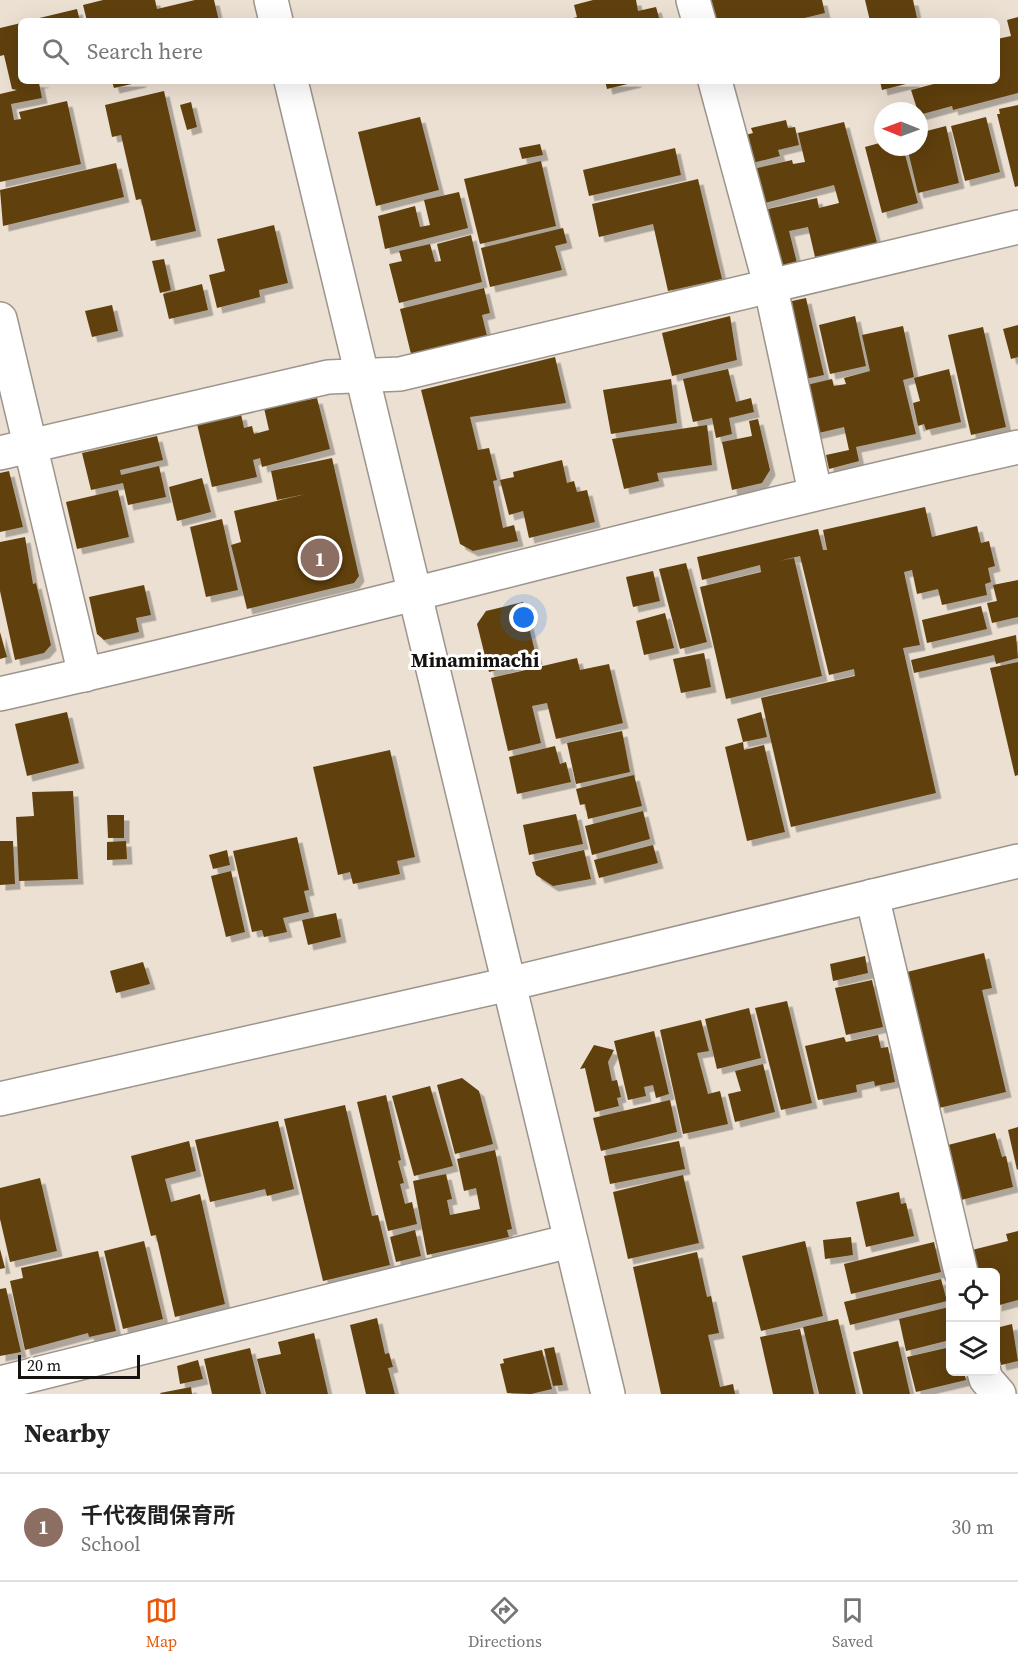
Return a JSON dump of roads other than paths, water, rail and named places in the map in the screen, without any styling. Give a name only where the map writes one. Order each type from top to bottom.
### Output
[{"type":"street","points":[[271,0],[275,18]]},
{"type":"street","points":[[693,0],[698,18]]},
{"type":"street","points":[[292,84],[608,1394]]},
{"type":"street","points":[[716,84],[770,284],[815,492]]},
{"type":"street","points":[[14,449],[328,377],[400,374],[770,284],[1018,227]]},
{"type":"street","points":[[0,319],[14,449],[85,675]]},
{"type":"street","points":[[0,694],[416,595],[815,492],[1018,447]]},
{"type":"street","points":[[0,1099],[509,984],[1018,861]]},
{"type":"street","points":[[872,896],[960,1268]]},
{"type":"street","points":[[0,1383],[570,1242]]},
{"type":"street","points":[[985,1376],[999,1394]]},
{"type":"place","name":"千代夜間保育所","points":[[320,558]]},
{"type":"district","name":"Minamimachi","points":[[475,660]]}]
